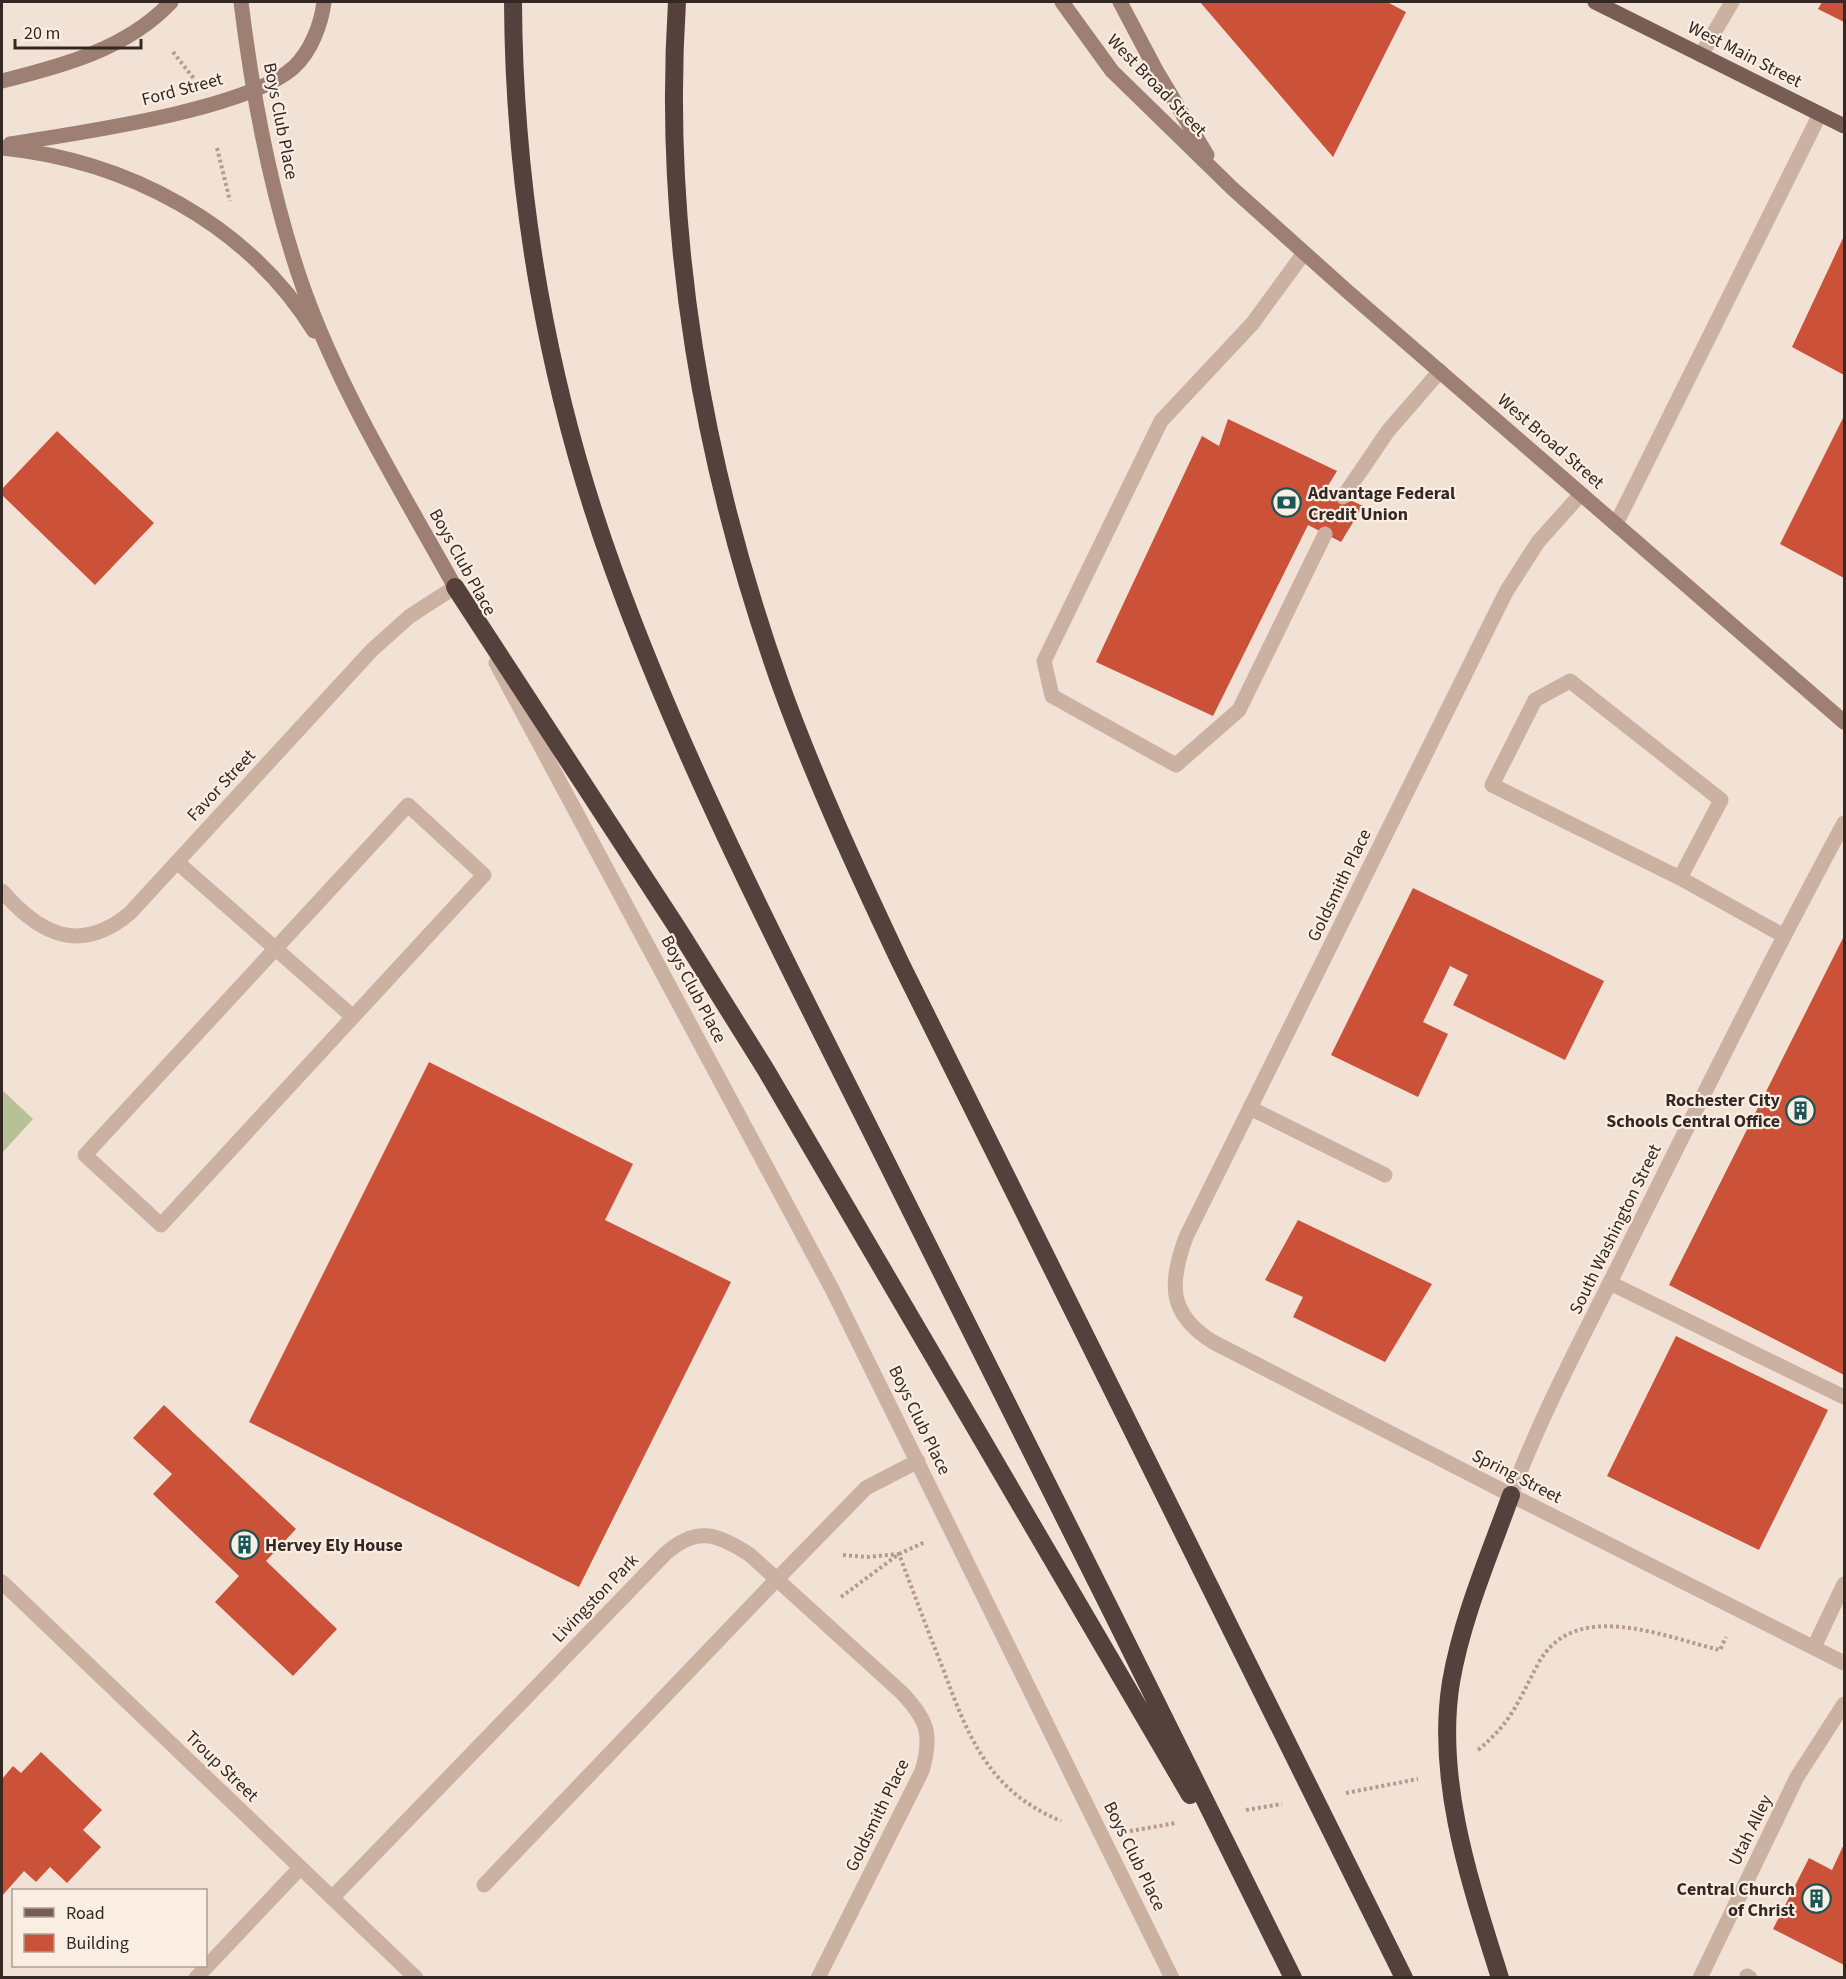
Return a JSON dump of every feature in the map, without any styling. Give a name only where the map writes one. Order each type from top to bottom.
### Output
[{"type":"highway","points":[[513,2],[516,117],[524,194],[550,346],[589,494],[640,639],[668,709],[732,849],[1293,1977]]},
{"type":"highway","points":[[676,2],[674,102],[676,176],[690,326],[712,448],[736,543],[782,687],[838,825],[900,962],[1404,1977]]},
{"type":"highway","points":[[455,587],[678,929],[766,1070],[1274,1939]]},
{"type":"highway","points":[[1500,1977],[1476,1898],[1458,1822],[1448,1734],[1451,1683],[1463,1631],[1511,1495]]},
{"type":"main road","points":[[2,81],[44,71],[113,45],[147,23],[171,2]]},
{"type":"main road","name":"Boys Club Place","points":[[242,2],[252,90],[282,220],[304,291],[335,365],[367,429],[455,587]]},
{"type":"main road","name":"Ford Street","points":[[2,147],[173,113],[267,85],[296,65],[308,50],[317,30],[324,2]]},
{"type":"main road","name":"West Broad Street","points":[[1062,2],[1112,71],[1233,189],[1845,722]]},
{"type":"main road","name":"West Broad Street","points":[[1120,2],[1176,106],[1233,189]]},
{"type":"main road","name":"West Main Street","points":[[1595,2],[1845,126]]},
{"type":"main road","points":[[2,147],[60,157],[106,172],[147,186],[188,208],[227,235],[283,289],[335,365]]},
{"type":"street","points":[[1701,55],[1732,2]]},
{"type":"street","points":[[1616,524],[1820,114]]},
{"type":"street","points":[[1304,253],[1252,324],[1161,421],[1044,661],[1052,696],[1176,765],[1239,710],[1325,534]]},
{"type":"street","points":[[1343,497],[1388,431],[1440,371]]},
{"type":"street","name":"Goldsmith Place","points":[[1181,1313],[1175,1280],[1181,1251],[1250,1108],[1506,592],[1539,542],[1581,494]]},
{"type":"street","name":"Favor Street","points":[[2,891],[35,921],[69,937],[90,936],[111,928],[130,913],[390,632],[455,587]]},
{"type":"street","name":"Boys Club Place","points":[[455,587],[802,1232],[952,1529],[1172,1977]]},
{"type":"street","points":[[1680,878],[1721,800],[1570,681],[1535,700],[1492,785],[1680,878],[1784,936]]},
{"type":"street","points":[[408,805],[484,875],[353,1017],[161,1225],[85,1155],[408,805]]},
{"type":"street","name":"South Washington Street","points":[[1511,1495],[1530,1445],[1610,1283],[1784,936],[1845,823]]},
{"type":"street","points":[[177,862],[353,1017]]},
{"type":"street","points":[[1250,1108],[1385,1175]]},
{"type":"street","points":[[1610,1283],[1845,1397]]},
{"type":"street","name":"Spring Street","points":[[1181,1313],[1192,1328],[1213,1342],[1511,1495],[1845,1662]]},
{"type":"street","points":[[484,1885],[866,1488],[918,1461]]},
{"type":"street","name":"Livingston Park","points":[[332,1898],[675,1544],[699,1535],[724,1539],[750,1555],[777,1579]]},
{"type":"street","name":"Goldsmith Place","points":[[777,1579],[913,1704],[927,1728],[926,1757],[916,1784],[818,1977]]},
{"type":"street","name":"Troup Street","points":[[2,1582],[416,1977]]},
{"type":"street","points":[[1814,1647],[1845,1584]]},
{"type":"street","name":"Utah Alley","points":[[1700,1977],[1794,1783],[1845,1704]]},
{"type":"street","points":[[207,1965],[300,1868]]},
{"type":"path","points":[[173,52],[201,88]]},
{"type":"path","points":[[217,148],[232,212]]},
{"type":"path","points":[[816,1615],[899,1554],[952,1529]]},
{"type":"path","points":[[805,1550],[867,1557],[899,1554]]},
{"type":"path","points":[[899,1554],[963,1723],[988,1768]]},
{"type":"path","points":[[1537,1666],[1544,1655],[1563,1637],[1589,1626],[1618,1626],[1720,1650],[1741,1610]]},
{"type":"green space","points":[[2,1090],[33,1119],[2,1153]]},
{"type":"building","points":[[1200,2],[1387,2],[1406,12],[1333,157]]},
{"type":"building","points":[[1822,2],[1844,2],[1844,22],[1818,9]]},
{"type":"building","points":[[1844,236],[1844,375],[1792,347]]},
{"type":"building","points":[[1844,416],[1844,578],[1780,544]]},
{"type":"building","points":[[1228,419],[1337,471],[1326,489],[1363,506],[1341,542],[1308,525],[1213,716],[1096,662],[1202,436],[1219,446]]},
{"type":"building","points":[[57,431],[154,523],[95,585],[2,495],[2,489]]},
{"type":"building","points":[[1413,888],[1604,981],[1565,1060],[1453,1005],[1468,975],[1450,966],[1423,1022],[1448,1034],[1418,1097],[1331,1055]]},
{"type":"building","name":"Rochester City Schools Central Office","points":[[1844,936],[1844,1375],[1669,1285]]},
{"type":"building","points":[[429,1062],[633,1164],[605,1220],[731,1282],[579,1587],[249,1422]]},
{"type":"building","points":[[1298,1220],[1432,1284],[1385,1362],[1293,1317],[1303,1297],[1265,1280]]},
{"type":"building","points":[[1676,1336],[1828,1410],[1759,1550],[1607,1476]]},
{"type":"building","name":"Hervey Ely House","points":[[164,1405],[296,1529],[266,1561],[337,1629],[293,1676],[215,1602],[239,1576],[153,1494],[172,1474],[133,1438]]},
{"type":"building","points":[[41,1752],[102,1810],[83,1830],[101,1847],[67,1883],[50,1867],[36,1882],[24,1871],[2,1896],[2,1779],[13,1766],[21,1773]]},
{"type":"building","name":"Central Church of Christ","points":[[1844,1844],[1844,1965],[1773,1929],[1809,1858],[1832,1870]]},
{"type":"place","name":"Advantage Federal Credit Union","points":[[1287,503]]},
{"type":"place","name":"Rochester City Schools Central Office","points":[[1801,1110]]},
{"type":"place","name":"Hervey Ely House","points":[[244,1545]]},
{"type":"place","name":"Central Church of Christ","points":[[1816,1899]]}]
